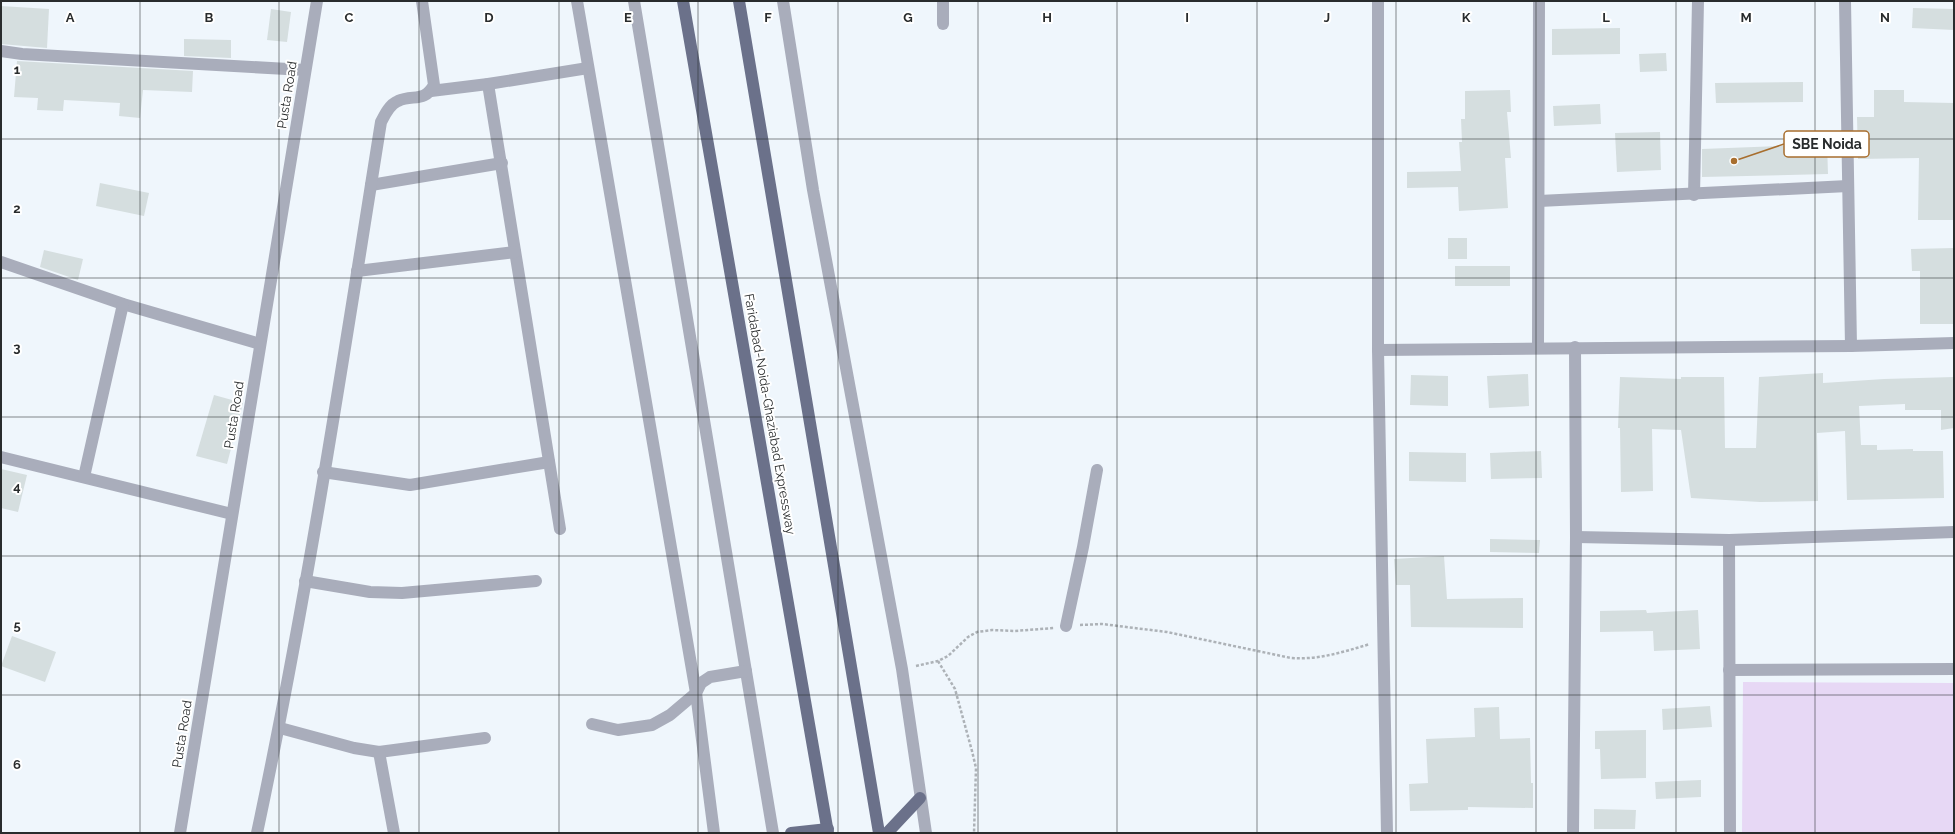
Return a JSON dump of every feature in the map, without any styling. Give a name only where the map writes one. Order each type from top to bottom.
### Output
[{"type":"main road","name":"Faridabad-Noida-Ghaziabad Expressway","points":[[683,1],[828,831]]},
{"type":"main road","points":[[739,1],[879,833]]},
{"type":"main road","points":[[887,833],[920,798]]},
{"type":"main road","points":[[791,833],[828,831]]},
{"type":"street","name":"Pusta Road","points":[[180,833],[317,1]]},
{"type":"street","points":[[257,833],[280,728],[381,122],[386,111],[398,101],[425,96],[431,91],[434,85],[434,76],[422,1]]},
{"type":"street","points":[[577,1],[696,693],[714,833]]},
{"type":"street","points":[[634,1],[773,833]]},
{"type":"street","points":[[783,1],[813,190],[902,669],[926,833]]},
{"type":"street","points":[[943,1],[944,24]]},
{"type":"street","points":[[1378,1],[1378,350],[1387,833]]},
{"type":"street","points":[[1538,348],[1539,1]]},
{"type":"street","points":[[1694,195],[1698,1]]},
{"type":"street","points":[[1846,1],[1851,346]]},
{"type":"street","points":[[1,51],[22,54],[305,70]]},
{"type":"street","points":[[431,91],[488,84],[588,68]]},
{"type":"street","points":[[488,84],[560,530]]},
{"type":"street","points":[[371,184],[502,164]]},
{"type":"street","points":[[1539,202],[1848,186]]},
{"type":"street","points":[[357,271],[515,252]]},
{"type":"street","points":[[1,262],[123,304],[260,344]]},
{"type":"street","points":[[84,477],[123,304]]},
{"type":"street","points":[[1378,350],[1851,346],[1954,343]]},
{"type":"street","points":[[1573,833],[1576,537],[1575,348]]},
{"type":"street","points":[[1,458],[232,514]]},
{"type":"street","points":[[323,472],[410,485],[549,462]]},
{"type":"street","points":[[1066,626],[1084,547],[1097,470]]},
{"type":"street","points":[[1576,537],[1729,540],[1954,532]]},
{"type":"street","points":[[1729,540],[1730,833]]},
{"type":"street","points":[[305,581],[370,592],[402,594],[536,581]]},
{"type":"street","points":[[1729,670],[1954,669]]},
{"type":"street","points":[[592,724],[618,730],[652,725],[670,715],[696,693],[701,683],[710,677],[746,670]]},
{"type":"street","points":[[280,728],[354,748],[380,752],[485,738]]},
{"type":"street","points":[[380,752],[394,833]]},
{"type":"path","points":[[902,669],[938,661],[948,656],[968,637],[977,632],[992,630],[1034,630],[1102,624],[1166,632],[1291,658],[1306,659],[1320,658],[1384,640]]},
{"type":"path","points":[[938,661],[955,688],[976,768],[974,833]]},
{"type":"shaded area","points":[[1743,682],[1954,683],[1954,833],[1742,833]]},
{"type":"building","points":[[1,6],[49,9],[47,48],[1,44]]},
{"type":"building","points":[[1913,8],[1954,9],[1954,30],[1912,28]]},
{"type":"building","points":[[271,9],[291,12],[287,42],[267,40]]},
{"type":"building","points":[[1620,28],[1620,54],[1552,55],[1552,29]]},
{"type":"building","points":[[184,39],[231,40],[231,58],[184,56]]},
{"type":"building","points":[[1666,53],[1667,71],[1640,72],[1639,54]]},
{"type":"building","points":[[17,61],[193,71],[192,92],[143,90],[140,118],[119,116],[120,103],[64,100],[63,111],[37,110],[38,98],[14,97]]},
{"type":"building","points":[[1803,82],[1803,102],[1716,103],[1715,83]]},
{"type":"building","points":[[1510,90],[1511,112],[1507,112],[1511,158],[1505,158],[1508,208],[1459,211],[1458,187],[1407,188],[1407,172],[1461,171],[1459,142],[1462,142],[1461,119],[1465,119],[1465,91]]},
{"type":"building","points":[[1874,90],[1904,90],[1904,102],[1954,103],[1954,220],[1918,220],[1919,158],[1858,159],[1857,117],[1874,117]]},
{"type":"building","points":[[1600,104],[1601,124],[1554,126],[1553,106]]},
{"type":"building","points":[[1660,132],[1661,170],[1617,172],[1615,133]]},
{"type":"building","points":[[1827,144],[1828,174],[1702,177],[1702,149]]},
{"type":"building","points":[[100,183],[149,193],[144,216],[96,206]]},
{"type":"building","points":[[1448,238],[1467,238],[1467,259],[1448,259]]},
{"type":"building","points":[[1954,248],[1954,324],[1920,324],[1920,271],[1912,271],[1911,249]]},
{"type":"building","points":[[44,250],[83,259],[78,280],[40,267]]},
{"type":"building","points":[[1455,266],[1510,266],[1510,286],[1455,286]]},
{"type":"building","points":[[1823,373],[1823,383],[1884,379],[1954,377],[1954,428],[1941,430],[1941,410],[1905,410],[1905,404],[1859,406],[1861,445],[1877,445],[1877,450],[1913,449],[1913,451],[1943,451],[1944,498],[1847,500],[1845,431],[1817,433],[1818,501],[1760,502],[1691,498],[1681,430],[1652,429],[1653,491],[1621,492],[1620,428],[1618,428],[1620,377],[1681,379],[1681,377],[1724,377],[1725,448],[1756,448],[1759,377]]},
{"type":"building","points":[[1528,374],[1529,406],[1489,408],[1487,376]]},
{"type":"building","points":[[1411,375],[1448,376],[1448,406],[1410,405]]},
{"type":"building","points":[[214,395],[243,403],[227,464],[196,456]]},
{"type":"building","points":[[1541,451],[1542,478],[1491,479],[1490,453]]},
{"type":"building","points":[[1409,452],[1466,453],[1466,482],[1409,481]]},
{"type":"building","points":[[1,469],[27,475],[18,512],[1,508]]},
{"type":"building","points":[[1490,539],[1540,540],[1539,553],[1490,552]]},
{"type":"building","points":[[1444,556],[1447,599],[1523,598],[1523,628],[1411,627],[1410,585],[1396,585],[1394,559]]},
{"type":"building","points":[[1646,610],[1647,613],[1698,610],[1700,649],[1654,651],[1653,631],[1600,632],[1600,611]]},
{"type":"building","points":[[12,636],[56,652],[45,682],[1,666]]},
{"type":"building","points":[[1710,706],[1712,727],[1663,730],[1662,709]]},
{"type":"building","points":[[1499,707],[1500,739],[1530,738],[1533,808],[1468,807],[1468,810],[1410,811],[1409,784],[1428,783],[1426,739],[1475,737],[1474,708]]},
{"type":"building","points":[[1646,730],[1646,778],[1601,779],[1600,749],[1595,749],[1595,731]]},
{"type":"building","points":[[1701,780],[1701,797],[1656,799],[1655,782]]},
{"type":"building","points":[[1594,809],[1636,810],[1635,829],[1594,829]]},
{"type":"place","name":"SBE Noida","points":[[1734,161]]}]
